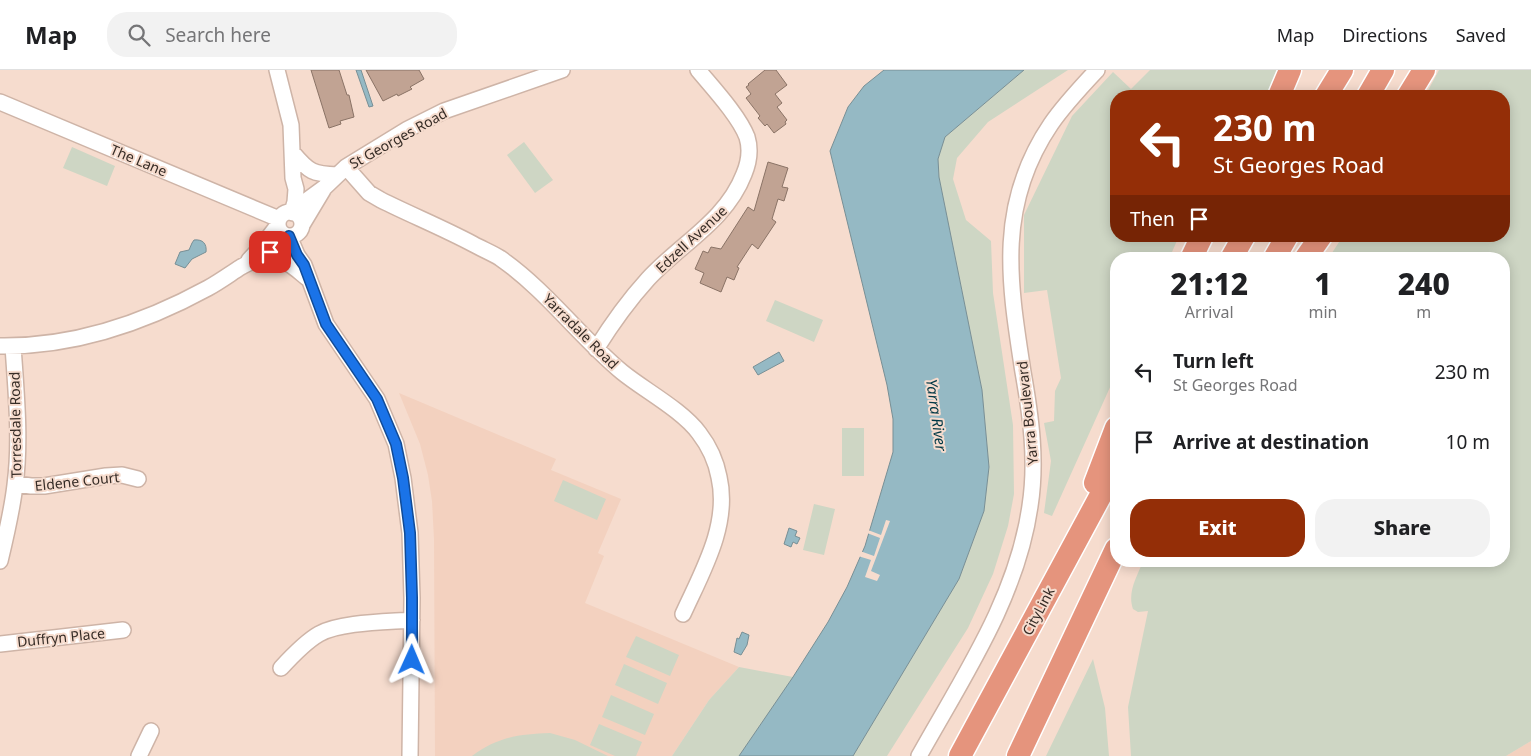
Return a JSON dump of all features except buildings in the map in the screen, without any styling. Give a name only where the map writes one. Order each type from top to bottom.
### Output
[{"type":"highway","points":[[1282,90],[1290,70]]},
{"type":"highway","points":[[1330,90],[1342,70]]},
{"type":"highway","points":[[1371,90],[1383,70]]},
{"type":"highway","points":[[1412,90],[1424,70]]},
{"type":"highway","points":[[1060,572],[1110,443]]},
{"type":"highway","name":"CityLink","points":[[960,756],[1110,477]]},
{"type":"highway","points":[[1018,756],[1110,561]]},
{"type":"highway","points":[[1048,690],[1117,567]]},
{"type":"street","points":[[277,70],[292,125],[293,178],[288,188],[289,223],[297,255],[306,272],[326,324],[377,399],[396,444],[403,478],[410,533],[412,620],[410,756]]},
{"type":"street","name":"St Georges Road","points":[[243,266],[262,246],[289,223],[307,199],[325,187],[342,171],[385,142],[444,111],[562,70]]},
{"type":"street","name":"Edzell Avenue","points":[[596,349],[610,327],[648,280],[714,221],[741,183],[747,167],[750,155],[747,138],[738,120],[698,70]]},
{"type":"street","name":"Yarra Boulevard","points":[[919,756],[996,616],[1014,572],[1022,546],[1030,506],[1034,455],[1012,295],[1010,250],[1014,211],[1023,179],[1040,142],[1065,106],[1097,70]]},
{"type":"street","name":"The Lane","points":[[0,102],[289,223]]},
{"type":"street","points":[[293,153],[311,171],[320,174],[342,171]]},
{"type":"street","name":"Yarradale Road","points":[[342,171],[375,196],[499,258],[538,288],[596,349],[624,373],[681,415],[699,432],[713,456],[720,479],[722,497],[714,544],[683,614]]},
{"type":"street","name":"St Georges Road","points":[[7,346],[51,344],[75,339],[130,324],[177,304],[280,246],[289,223]]},
{"type":"street","points":[[261,258],[278,258],[306,272]]},
{"type":"street","name":"Torresdale Road","points":[[0,561],[5,518],[16,484],[18,426],[7,346]]},
{"type":"street","name":"Eldene Court","points":[[16,484],[44,486],[122,475],[138,479]]},
{"type":"street","points":[[281,668],[292,656],[320,634],[336,628],[412,620]]},
{"type":"street","name":"Duffryn Place","points":[[0,644],[123,630]]},
{"type":"street","points":[[139,756],[151,731]]},
{"type":"shaded area","points":[[399,393],[556,459],[551,470],[621,499],[598,553],[604,556],[585,603],[739,667],[709,700],[672,756],[435,756],[434,539],[432,501],[420,444]]},
{"type":"shaded area","points":[[1531,741],[1531,756],[1506,756]]},
{"type":"green space","points":[[1024,70],[1068,70],[988,122],[957,158],[953,179],[966,220],[991,241],[993,293],[1013,425],[1014,494],[1008,526],[993,574],[968,628],[887,756],[853,756],[959,579],[984,511],[989,467],[982,390],[939,177],[938,159],[945,137]]},
{"type":"green space","points":[[1150,70],[1284,70],[1275,90],[1110,90],[1110,242],[1176,242],[1172,252],[1110,252],[1110,387],[1052,516],[1044,513],[1051,461],[1044,423],[1054,421],[1055,391],[1061,378],[1047,290],[1024,293],[1024,215],[1072,116],[1113,72],[1131,89]]},
{"type":"green space","points":[[1439,70],[1531,70],[1531,741],[1506,756],[1131,756],[1128,707],[1148,611],[1138,612],[1133,609],[1131,603],[1132,591],[1141,567],[1510,567],[1510,252],[1333,252],[1339,242],[1510,242],[1510,90],[1428,90]]},
{"type":"green space","points":[[524,142],[553,180],[535,193],[507,155]]},
{"type":"green space","points":[[72,147],[115,166],[107,186],[63,168]]},
{"type":"green space","points":[[775,300],[823,320],[814,342],[766,321]]},
{"type":"green space","points":[[842,428],[864,428],[864,476],[842,476]]},
{"type":"green space","points":[[563,480],[606,499],[597,520],[554,501]]},
{"type":"green space","points":[[814,504],[835,509],[824,555],[803,550]]},
{"type":"green space","points":[[636,636],[679,655],[670,676],[626,657]]},
{"type":"green space","points":[[1093,659],[1105,708],[1109,756],[1046,756]]},
{"type":"green space","points":[[624,664],[667,683],[658,704],[615,685]]},
{"type":"green space","points":[[739,667],[793,677],[739,756],[672,756],[709,700]]},
{"type":"green space","points":[[611,695],[654,714],[645,735],[602,717]]},
{"type":"green space","points":[[599,724],[642,742],[636,756],[615,756],[590,745]]},
{"type":"green space","points":[[550,733],[575,740],[608,756],[472,756],[491,745],[509,738],[529,734]]},
{"type":"water","points":[[356,70],[361,70],[373,106],[369,107]]},
{"type":"water","name":"Yarra River","points":[[884,70],[1024,70],[945,137],[938,159],[939,177],[982,390],[989,467],[984,511],[959,579],[853,756],[739,756],[793,677],[828,622],[847,587],[865,546],[893,452],[893,419],[887,385],[830,151],[848,107],[864,86]]},
{"type":"water","points":[[194,240],[200,240],[204,243],[206,252],[192,259],[185,268],[175,264],[180,252],[189,250]]},
{"type":"water","points":[[779,352],[784,361],[758,375],[753,367]]},
{"type":"water","points":[[789,528],[797,531],[795,536],[800,538],[797,544],[793,542],[791,547],[784,544]]},
{"type":"water","points":[[742,632],[749,635],[747,645],[741,655],[734,652],[737,638],[739,639]]},
{"type":"pier","points":[[886,520],[890,521],[871,571],[880,575],[877,581],[865,577],[871,560],[858,556],[860,551],[874,556],[880,538],[867,533],[868,530],[881,535]]},
{"type":"route","points":[[270,252],[280,246],[289,236],[297,255],[304,265],[326,324],[377,399],[396,444],[403,478],[410,533],[412,660]]}]
